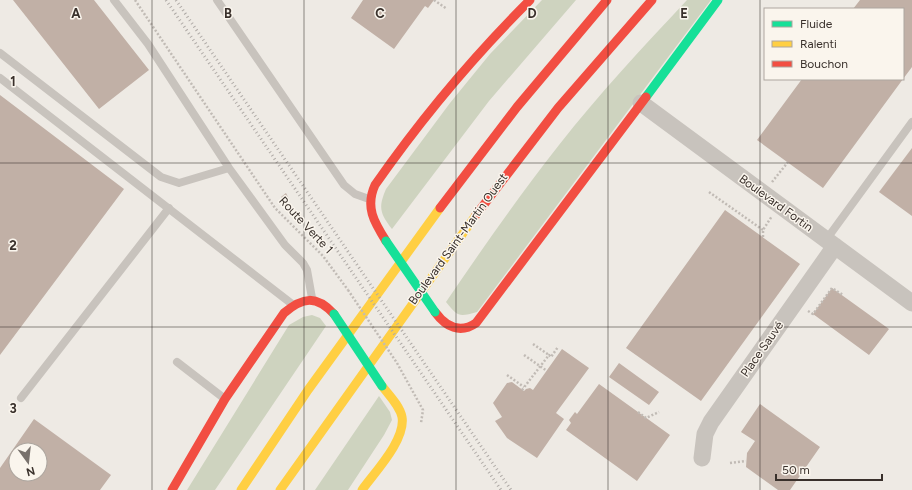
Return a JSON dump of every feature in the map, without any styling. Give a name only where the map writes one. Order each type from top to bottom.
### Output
[{"type":"main road","points":[[530,0],[483,50],[437,103],[389,165],[373,189],[370,199],[371,214],[386,241],[444,324],[456,329],[469,328],[476,323],[718,0]]},
{"type":"main road","points":[[242,490],[285,425],[465,172],[540,76],[607,0]]},
{"type":"main road","name":"Boulevard Saint-Martin Ouest","points":[[280,490],[340,402],[502,178],[574,87],[652,0]]},
{"type":"main road","points":[[172,490],[225,400],[280,318],[293,305],[302,301],[312,300],[324,304],[334,314],[402,415],[403,426],[394,444],[362,490]]},
{"type":"street","name":"Boulevard Fortin","points":[[641,103],[912,303]]},
{"type":"street","name":"Place Sauvé","points":[[702,458],[705,434],[710,422],[830,243]]},
{"type":"lane","points":[[114,0],[148,44],[229,168],[285,245],[303,263],[307,270],[312,300]]},
{"type":"lane","points":[[217,0],[344,185],[355,194],[370,199]]},
{"type":"lane","points":[[0,53],[161,177],[178,183],[229,168]]},
{"type":"lane","points":[[0,78],[293,305]]},
{"type":"lane","points":[[830,243],[912,122]]},
{"type":"lane","points":[[22,398],[169,208]]},
{"type":"lane","points":[[176,362],[225,400]]},
{"type":"path","name":"Route Verte 1","points":[[135,0],[275,208],[323,256],[348,290],[397,363],[423,410],[420,427]]},
{"type":"path","points":[[434,0],[447,9]]},
{"type":"path","points":[[771,184],[788,162]]},
{"type":"path","points":[[709,192],[763,230]]},
{"type":"path","points":[[763,237],[763,230],[773,215]]},
{"type":"path","points":[[806,310],[813,314],[832,288],[843,295]]},
{"type":"path","points":[[533,344],[551,357],[558,347]]},
{"type":"path","points":[[524,355],[547,371]]},
{"type":"path","points":[[507,376],[523,389],[549,355]]},
{"type":"path","points":[[638,412],[646,418],[659,412]]},
{"type":"path","points":[[730,463],[746,461]]},
{"type":"green space","points":[[542,0],[576,0],[489,101],[392,229],[385,219],[381,206],[386,189],[450,103],[490,54]]},
{"type":"green space","points":[[687,0],[711,0],[477,312],[462,315],[453,311],[446,302],[487,242],[559,145],[605,89]]},
{"type":"green space","points":[[312,315],[320,318],[326,326],[215,490],[187,490],[289,325],[303,317]]},
{"type":"green space","points":[[379,396],[390,412],[392,420],[384,435],[348,490],[315,490]]},
{"type":"building","points":[[13,0],[94,0],[149,70],[99,109]]},
{"type":"building","points":[[363,0],[434,0],[428,8],[425,6],[394,49],[351,18]]},
{"type":"building","points":[[860,0],[912,0],[912,67],[904,78],[904,8],[854,8]]},
{"type":"building","points":[[801,80],[902,80],[823,188],[757,140]]},
{"type":"building","points":[[0,95],[124,189],[0,355]]},
{"type":"building","points":[[912,148],[912,216],[879,192]]},
{"type":"building","points":[[286,193],[289,199],[285,202],[281,197]]},
{"type":"building","points":[[725,210],[800,264],[701,401],[626,348]]},
{"type":"building","points":[[832,288],[889,329],[869,355],[813,314]]},
{"type":"building","points":[[562,349],[589,368],[556,413],[564,419],[537,458],[507,438],[495,421],[502,417],[493,403],[507,383],[512,382],[524,391],[530,388],[533,390]]},
{"type":"building","points":[[619,363],[659,392],[649,405],[609,377]]},
{"type":"building","points":[[599,384],[670,435],[637,481],[566,430],[571,423],[569,420],[575,412],[577,414]]},
{"type":"building","points":[[760,404],[820,447],[790,490],[778,490],[746,467],[747,453],[755,441],[741,432]]},
{"type":"building","points":[[34,419],[111,475],[100,490],[0,490],[0,468],[8,456],[8,482],[48,482],[48,442],[18,442]]},
{"type":"railway","points":[[166,0],[501,490]]},
{"type":"railway","points":[[176,0],[511,490]]},
{"type":"traffic: fast","points":[[646,97],[718,0]]},
{"type":"traffic: fast","points":[[386,241],[435,312]]},
{"type":"traffic: fast","points":[[334,314],[382,386]]},
{"type":"traffic: slow","points":[[241,490],[308,390],[440,208]]},
{"type":"traffic: slow","points":[[280,490],[476,215]]},
{"type":"traffic: slow","points":[[362,490],[388,456],[399,436],[402,426],[401,413],[382,386]]},
{"type":"traffic: jam","points":[[386,241],[372,214],[371,200],[375,185],[429,112],[448,89],[530,0]]},
{"type":"traffic: jam","points":[[440,208],[517,107],[607,0]]},
{"type":"traffic: jam","points":[[476,215],[558,108],[652,0]]},
{"type":"traffic: jam","points":[[435,312],[444,322],[454,327],[464,328],[476,323],[646,97]]},
{"type":"traffic: jam","points":[[172,490],[225,399],[284,313],[297,304],[309,300],[321,304],[334,314]]}]
